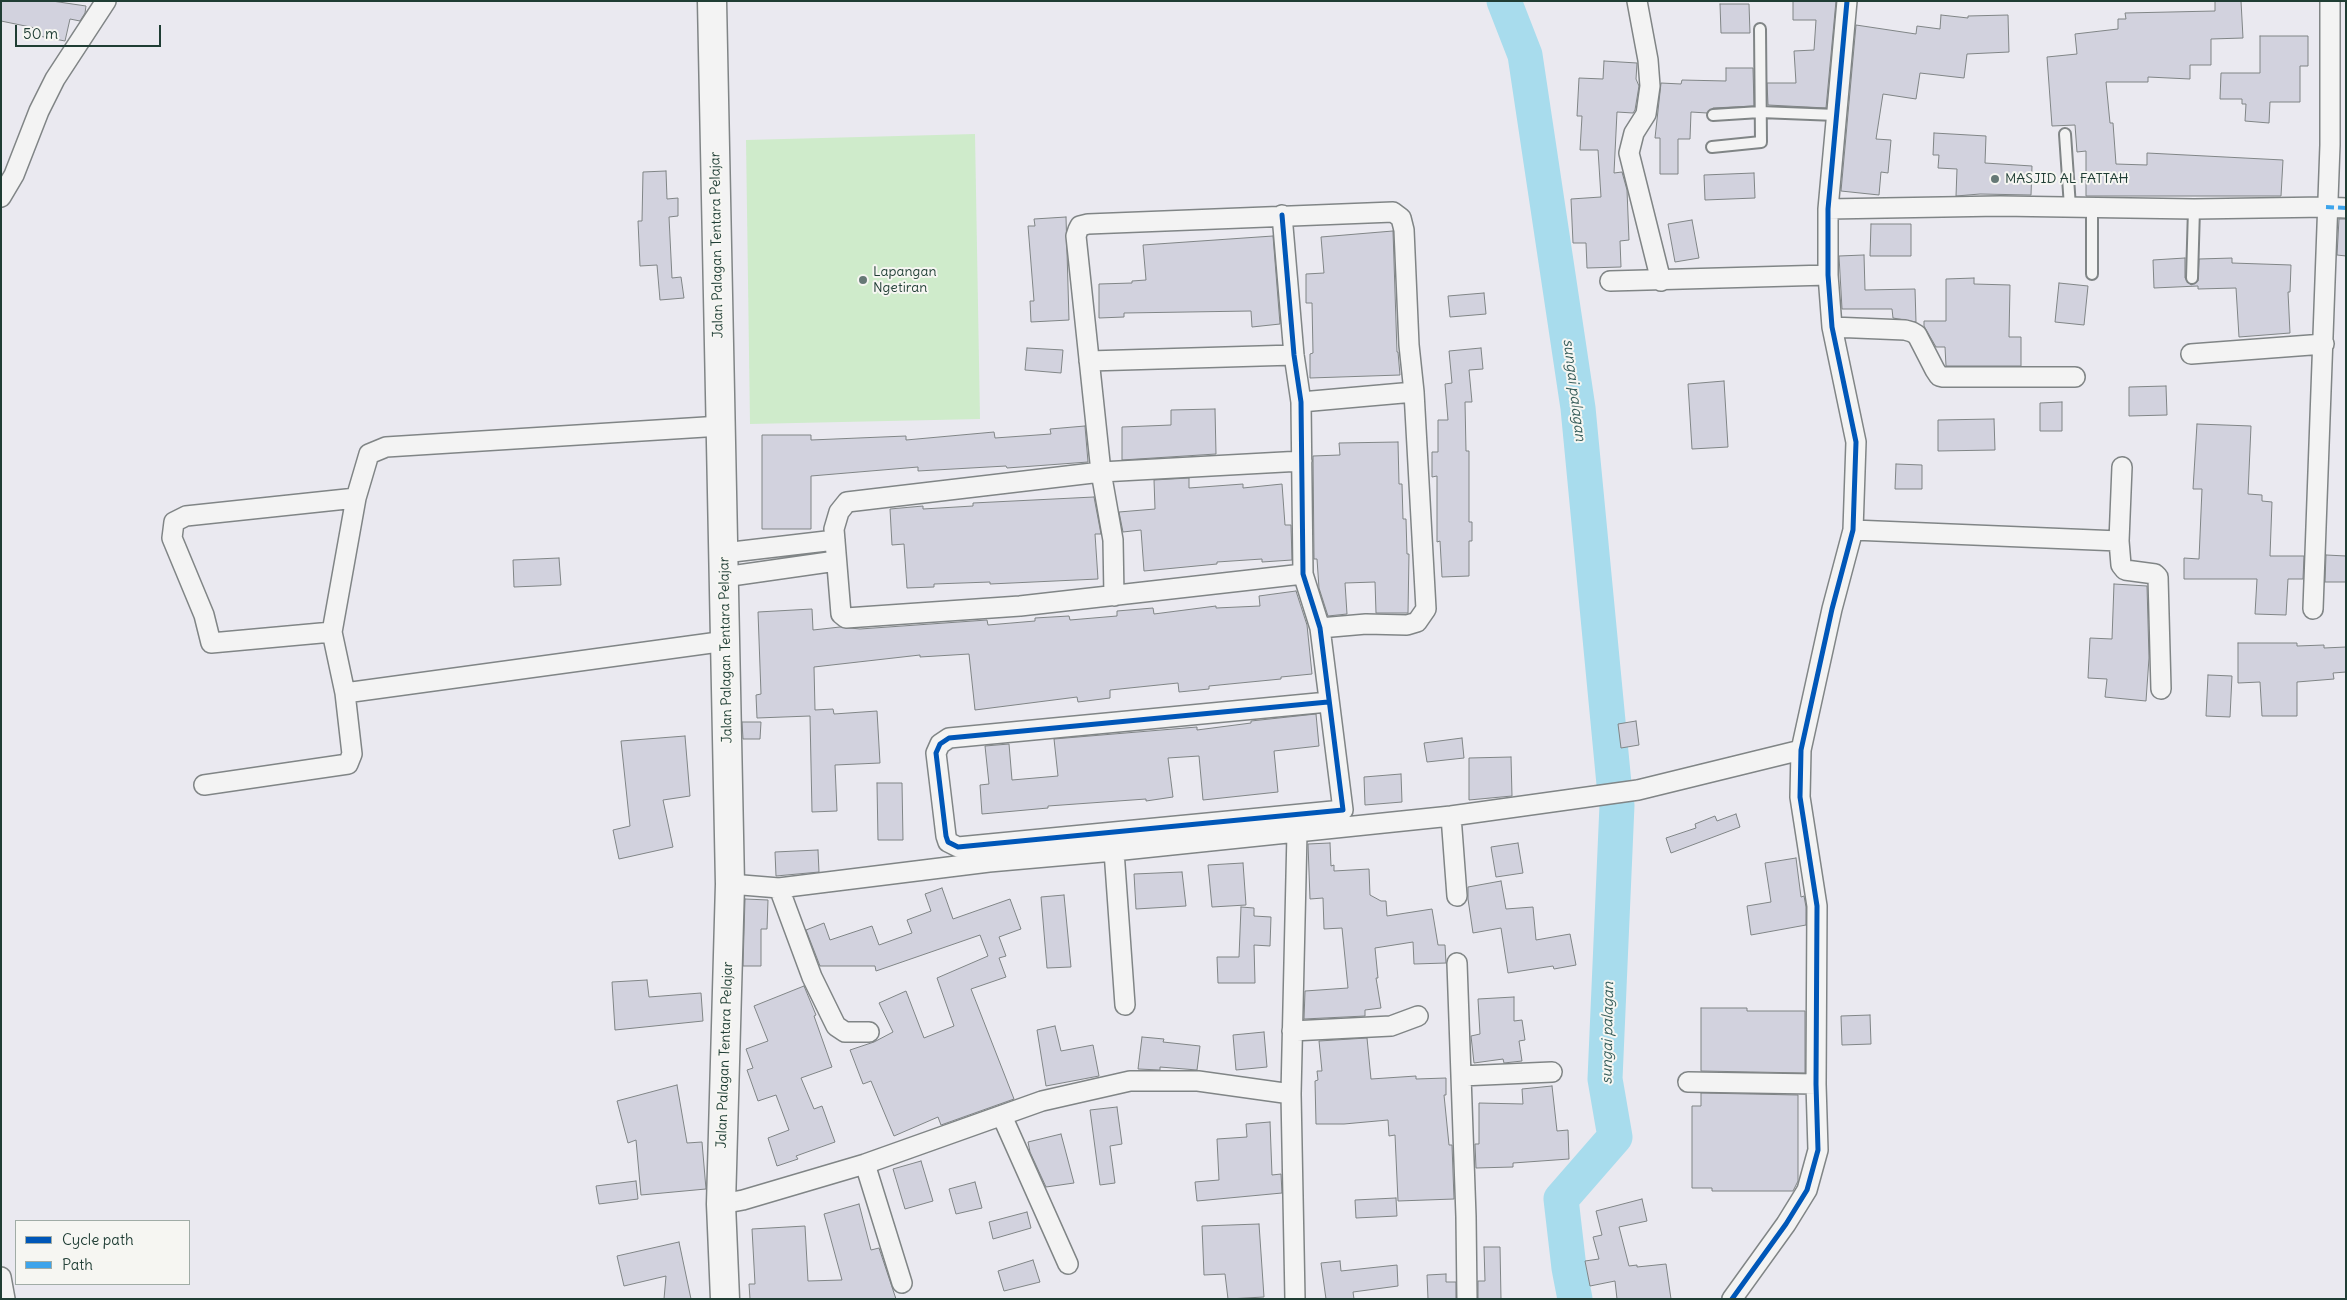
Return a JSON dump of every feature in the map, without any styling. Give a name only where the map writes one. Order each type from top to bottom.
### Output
[{"type":"main road","name":"Jalan Palagan Tentara Pelajar","points":[[712,1],[730,884],[722,1204],[725,1299]]},
{"type":"street","points":[[1,197],[14,176],[39,111],[55,79],[106,1]]},
{"type":"street","points":[[1637,1],[1648,60],[1650,86],[1646,114],[1634,133],[1629,153],[1661,281]]},
{"type":"street","points":[[1732,1299],[1786,1224],[1807,1190],[1818,1150],[1816,1084],[1817,906],[1800,797],[1801,750],[1832,609],[1853,530],[1856,442],[1832,327],[1828,275],[1828,209],[1848,1]]},
{"type":"street","points":[[2313,608],[2324,344],[2326,207],[2330,145],[2330,1]]},
{"type":"street","points":[[1828,209],[2070,207],[2194,209],[2346,208]]},
{"type":"street","points":[[1114,596],[1113,540],[1101,472],[1076,236],[1080,226],[1088,224],[1282,215],[1394,212],[1401,218],[1404,230],[1409,345],[1414,392],[1426,610],[1417,622],[1407,625],[1366,624],[1320,628]]},
{"type":"street","points":[[1282,215],[1294,355],[1301,402],[1304,574],[1320,628],[1328,702],[1344,810],[958,847],[948,842],[944,829],[936,753],[940,744],[948,738],[1328,702]]},
{"type":"street","points":[[1610,281],[1828,275]]},
{"type":"street","points":[[1832,327],[1905,330],[1912,332],[1917,335],[1939,376],[2075,377]]},
{"type":"street","points":[[2191,354],[2324,344]]},
{"type":"street","points":[[1089,361],[1294,355]]},
{"type":"street","points":[[1301,402],[1414,392]]},
{"type":"street","points":[[204,785],[348,764],[352,754],[345,693],[332,632],[356,498],[369,454],[386,447],[721,426]]},
{"type":"street","points":[[1302,461],[1101,472],[847,502],[839,512],[834,529],[834,540],[841,614],[846,618],[1020,606],[1304,574]]},
{"type":"street","points":[[2122,467],[2120,565],[2125,570],[2155,574],[2158,577],[2161,689]]},
{"type":"street","points":[[332,632],[211,643],[204,615],[172,538],[174,522],[186,516],[356,498]]},
{"type":"street","points":[[1853,530],[2119,542]]},
{"type":"street","points":[[724,565],[834,540]]},
{"type":"street","points":[[724,565],[836,561]]},
{"type":"street","points":[[345,693],[726,641]]},
{"type":"street","points":[[730,884],[779,888],[989,862],[1114,852],[1451,816],[1638,790],[1801,750]]},
{"type":"street","points":[[1451,816],[1457,896]]},
{"type":"street","points":[[1295,1299],[1291,1094],[1297,833]]},
{"type":"street","points":[[1074,836],[1076,855]]},
{"type":"street","points":[[1114,852],[1125,1005]]},
{"type":"street","points":[[779,888],[812,977],[836,1026],[845,1032],[869,1032]]},
{"type":"street","points":[[1457,963],[1467,1299]]},
{"type":"street","points":[[1292,1031],[1391,1026],[1418,1016]]},
{"type":"street","points":[[1461,1076],[1552,1072]]},
{"type":"street","points":[[722,1204],[743,1200],[865,1164],[1042,1101],[1130,1081],[1198,1081],[1291,1094]]},
{"type":"street","points":[[1688,1082],[1816,1084]]},
{"type":"street","points":[[1002,1116],[1068,1264]]},
{"type":"street","points":[[865,1164],[902,1283]]},
{"type":"street","points":[[1,1277],[5,1299]]},
{"type":"lane","points":[[1712,147],[1761,142],[1760,29]]},
{"type":"lane","points":[[1712,115],[1760,112],[1836,115]]},
{"type":"lane","points":[[2065,134],[2070,207]]},
{"type":"lane","points":[[2092,208],[2092,274]]},
{"type":"lane","points":[[2192,278],[2194,209]]},
{"type":"green space","name":"Lapangan Ngetiran","points":[[975,134],[980,419],[750,424],[746,140]]},
{"type":"building","points":[[1,1],[52,1],[86,6],[85,13],[80,21],[70,19],[65,41],[39,36],[40,29],[1,21]]},
{"type":"building","points":[[1793,1],[1836,1],[1826,108],[1768,105],[1767,83],[1796,83],[1794,51],[1814,50],[1816,20],[1793,20]]},
{"type":"building","points":[[2215,1],[2241,1],[2243,38],[2211,39],[2211,65],[2190,65],[2190,79],[2148,77],[2148,82],[2106,82],[2110,123],[2113,123],[2116,164],[2147,165],[2147,153],[2283,160],[2281,196],[2086,196],[2086,151],[2077,152],[2075,125],[2052,126],[2047,57],[2077,54],[2075,34],[2118,29],[2118,19],[2126,19],[2125,13],[2215,11]]},
{"type":"building","points":[[1720,4],[1749,4],[1750,33],[1721,33]]},
{"type":"building","points":[[1941,15],[1968,18],[1968,16],[2008,15],[2009,52],[1967,54],[1964,78],[1920,73],[1916,99],[1883,94],[1876,139],[1891,140],[1888,173],[1881,172],[1879,195],[1841,191],[1856,25],[1916,34],[1917,26],[1940,29]]},
{"type":"building","points":[[2260,36],[2308,36],[2308,66],[2300,66],[2300,102],[2270,102],[2269,123],[2245,121],[2246,104],[2242,104],[2242,99],[2220,99],[2221,73],[2260,73]]},
{"type":"building","points":[[1604,61],[1637,63],[1636,79],[1639,86],[1635,110],[1633,113],[1617,112],[1614,173],[1622,172],[1627,190],[1629,240],[1620,241],[1621,267],[1587,268],[1586,243],[1573,243],[1571,199],[1601,197],[1598,150],[1580,150],[1582,116],[1577,116],[1579,78],[1603,79]]},
{"type":"building","points":[[1726,68],[1753,68],[1754,106],[1713,108],[1707,113],[1691,112],[1690,139],[1678,139],[1678,174],[1660,174],[1660,138],[1655,138],[1661,83],[1681,84],[1682,80],[1726,81]]},
{"type":"building","points":[[1934,133],[1986,136],[1985,163],[2032,166],[2031,195],[1980,194],[1956,196],[1957,169],[1938,168],[1939,155],[1933,155]]},
{"type":"building","points":[[666,171],[667,199],[678,198],[678,216],[669,217],[672,278],[681,277],[684,298],[660,300],[657,265],[640,266],[638,221],[642,221],[643,172]]},
{"type":"building","points":[[1754,173],[1755,198],[1705,200],[1704,175]]},
{"type":"building","points":[[1066,217],[1069,320],[1031,322],[1030,301],[1034,301],[1028,226],[1035,226],[1034,219]]},
{"type":"building","points":[[2339,219],[2346,219],[2346,256],[2337,255]]},
{"type":"building","points":[[1692,220],[1699,258],[1675,262],[1668,224]]},
{"type":"building","points":[[1871,224],[1911,224],[1911,256],[1870,256]]},
{"type":"building","points":[[1393,231],[1397,352],[1400,375],[1310,378],[1310,354],[1313,353],[1312,303],[1306,303],[1306,274],[1324,273],[1321,237]]},
{"type":"building","points":[[1273,236],[1280,324],[1252,327],[1251,311],[1124,313],[1124,317],[1099,318],[1099,284],[1132,283],[1132,281],[1146,280],[1143,245]]},
{"type":"building","points":[[1864,255],[1865,290],[1915,289],[1916,322],[1893,318],[1892,309],[1842,309],[1839,256]]},
{"type":"building","points":[[2185,258],[2185,278],[2191,285],[2198,281],[2199,259],[2232,258],[2232,263],[2291,265],[2290,292],[2288,292],[2290,333],[2239,337],[2236,288],[2198,289],[2198,286],[2154,288],[2153,260]]},
{"type":"building","points":[[1974,278],[1974,284],[2010,285],[2009,337],[2021,337],[2021,366],[1946,366],[1945,347],[1936,347],[1924,326],[1924,321],[1946,321],[1946,279]]},
{"type":"building","points":[[2059,283],[2088,286],[2084,325],[2055,322]]},
{"type":"building","points":[[1484,293],[1486,314],[1450,317],[1448,296]]},
{"type":"building","points":[[1027,348],[1063,350],[1061,373],[1025,370]]},
{"type":"building","points":[[1481,348],[1483,369],[1469,370],[1472,402],[1465,402],[1466,451],[1469,451],[1469,522],[1472,522],[1472,541],[1469,541],[1469,576],[1442,577],[1440,541],[1437,542],[1437,476],[1432,477],[1432,452],[1438,452],[1438,420],[1448,420],[1445,384],[1452,383],[1449,351]]},
{"type":"building","points":[[1724,381],[1728,447],[1692,449],[1688,384]]},
{"type":"building","points":[[2166,386],[2167,415],[2129,416],[2129,387]]},
{"type":"building","points":[[2062,402],[2062,431],[2040,431],[2040,403]]},
{"type":"building","points":[[1215,409],[1216,454],[1122,460],[1122,427],[1171,425],[1171,410]]},
{"type":"building","points":[[1994,419],[1995,450],[1938,451],[1938,420]]},
{"type":"building","points":[[2197,424],[2251,426],[2248,494],[2262,495],[2262,501],[2272,502],[2270,556],[2304,556],[2303,579],[2288,579],[2286,615],[2255,614],[2257,579],[2184,579],[2184,558],[2199,559],[2202,489],[2193,489]]},
{"type":"building","points":[[1085,426],[1088,462],[1007,468],[1006,466],[918,471],[918,467],[811,476],[811,529],[762,529],[762,435],[811,435],[811,440],[906,436],[906,440],[994,432],[995,438],[1051,434],[1050,429]]},
{"type":"building","points":[[1398,442],[1399,484],[1402,484],[1403,519],[1406,519],[1407,554],[1409,554],[1408,613],[1376,613],[1375,582],[1345,583],[1347,614],[1328,616],[1319,588],[1317,559],[1314,559],[1313,456],[1340,455],[1339,443]]},
{"type":"building","points":[[1896,464],[1922,465],[1922,489],[1895,489]]},
{"type":"building","points":[[1189,478],[1189,488],[1243,484],[1243,488],[1282,484],[1285,525],[1291,525],[1292,560],[1262,562],[1262,559],[1217,562],[1217,564],[1144,571],[1141,530],[1123,532],[1119,512],[1155,509],[1154,480]]},
{"type":"building","points":[[1094,497],[1101,534],[1095,534],[1098,579],[990,584],[990,582],[934,584],[934,587],[907,588],[904,544],[892,545],[890,509],[923,506],[923,509],[973,506],[973,503]]},
{"type":"building","points":[[2326,555],[2346,556],[2346,582],[2325,582]]},
{"type":"building","points":[[559,558],[561,585],[514,587],[513,560]]},
{"type":"building","points":[[2114,584],[2147,586],[2149,658],[2146,701],[2105,697],[2107,679],[2088,678],[2090,638],[2112,639]]},
{"type":"building","points":[[1296,591],[1307,625],[1312,674],[1281,677],[1281,679],[1209,686],[1209,689],[1179,692],[1178,683],[1110,690],[1110,698],[1078,702],[1077,697],[975,710],[969,654],[920,657],[920,655],[814,667],[815,710],[833,709],[834,714],[877,711],[880,763],[835,765],[837,811],[812,812],[810,716],[757,718],[756,695],[761,694],[758,612],[812,609],[813,630],[840,627],[860,629],[987,620],[988,625],[1035,621],[1035,618],[1069,616],[1070,620],[1117,616],[1117,611],[1153,608],[1154,614],[1216,606],[1216,608],[1260,606],[1259,596]]},
{"type":"building","points":[[2238,643],[2297,643],[2297,646],[2324,645],[2324,648],[2346,647],[2346,672],[2333,673],[2334,679],[2297,682],[2297,716],[2262,716],[2260,682],[2238,683]]},
{"type":"building","points":[[2208,675],[2232,676],[2230,717],[2206,716]]},
{"type":"building","points":[[1316,714],[1319,746],[1274,751],[1278,792],[1203,800],[1199,756],[1168,758],[1173,797],[1146,801],[1146,799],[1048,806],[1048,808],[982,814],[980,785],[989,784],[985,746],[1009,744],[1012,780],[1058,776],[1054,739],[1197,727],[1197,730],[1251,723],[1251,721]]},
{"type":"building","points":[[1636,721],[1639,745],[1621,748],[1618,724]]},
{"type":"building","points":[[742,722],[761,722],[760,739],[743,739]]},
{"type":"building","points":[[685,736],[690,796],[663,800],[673,847],[619,859],[613,830],[630,826],[621,741]]},
{"type":"building","points":[[1462,738],[1464,758],[1427,762],[1424,743]]},
{"type":"building","points":[[1511,757],[1512,796],[1469,800],[1469,758]]},
{"type":"building","points":[[1401,774],[1402,802],[1365,805],[1364,777]]},
{"type":"building","points":[[877,783],[902,783],[903,840],[878,840]]},
{"type":"building","points":[[1736,814],[1740,827],[1671,853],[1666,838],[1696,828],[1695,824],[1715,816],[1717,821]]},
{"type":"building","points":[[1330,843],[1331,866],[1334,865],[1334,871],[1369,869],[1370,895],[1381,901],[1386,901],[1387,916],[1432,909],[1438,945],[1445,945],[1446,963],[1414,964],[1413,942],[1375,948],[1378,978],[1376,978],[1381,1008],[1365,1010],[1365,1016],[1304,1019],[1305,991],[1348,988],[1342,928],[1324,929],[1323,898],[1310,899],[1308,844]]},
{"type":"building","points":[[1518,843],[1523,873],[1496,877],[1491,847]]},
{"type":"building","points":[[818,850],[819,872],[776,876],[775,852]]},
{"type":"building","points":[[1796,858],[1801,897],[1804,896],[1806,907],[1806,925],[1751,935],[1747,906],[1771,902],[1765,863]]},
{"type":"building","points":[[1243,863],[1246,905],[1212,907],[1208,865]]},
{"type":"building","points":[[1182,872],[1186,906],[1136,909],[1134,874]]},
{"type":"building","points":[[1501,881],[1506,909],[1533,907],[1536,940],[1570,934],[1576,965],[1554,969],[1553,966],[1508,973],[1501,928],[1473,933],[1468,899],[1468,887]]},
{"type":"building","points":[[942,888],[953,919],[1010,899],[1021,929],[999,937],[1006,956],[999,958],[1006,977],[971,989],[1014,1099],[941,1125],[938,1117],[894,1136],[871,1081],[863,1084],[850,1050],[874,1042],[893,1032],[879,1003],[906,991],[924,1038],[954,1026],[937,978],[988,956],[980,935],[876,971],[875,966],[820,966],[806,930],[824,923],[830,940],[872,926],[879,945],[912,933],[907,920],[931,911],[925,894]]},
{"type":"building","points":[[1064,895],[1071,967],[1047,968],[1041,897]]},
{"type":"building","points":[[745,899],[768,900],[767,929],[761,929],[761,966],[743,966]]},
{"type":"building","points":[[1241,907],[1254,908],[1254,916],[1271,917],[1270,946],[1254,945],[1255,983],[1218,983],[1217,957],[1239,957]]},
{"type":"building","points":[[647,980],[649,997],[701,993],[703,1021],[615,1030],[612,982]]},
{"type":"building","points":[[804,986],[816,1015],[814,1016],[832,1067],[801,1078],[814,1109],[822,1106],[835,1142],[796,1156],[798,1159],[777,1166],[768,1138],[789,1130],[776,1095],[758,1101],[747,1070],[753,1068],[746,1049],[768,1041],[754,1006]]},
{"type":"building","points":[[1514,997],[1514,1021],[1522,1020],[1525,1040],[1519,1041],[1522,1061],[1504,1063],[1503,1059],[1474,1063],[1471,1036],[1480,1034],[1478,999]]},
{"type":"building","points":[[1701,1008],[1747,1008],[1747,1011],[1805,1011],[1805,1073],[1701,1071]]},
{"type":"building","points":[[1870,1015],[1871,1044],[1842,1045],[1841,1016]]},
{"type":"building","points":[[1055,1026],[1061,1051],[1093,1045],[1099,1076],[1046,1086],[1037,1030]]},
{"type":"building","points":[[1264,1032],[1267,1067],[1236,1070],[1233,1035]]},
{"type":"building","points":[[1142,1037],[1164,1039],[1163,1042],[1200,1046],[1197,1070],[1160,1067],[1160,1070],[1138,1069]]},
{"type":"building","points":[[1367,1038],[1371,1079],[1416,1076],[1416,1079],[1446,1078],[1446,1095],[1444,1095],[1449,1145],[1452,1145],[1454,1199],[1398,1201],[1395,1135],[1389,1136],[1388,1120],[1344,1124],[1316,1124],[1315,1081],[1318,1080],[1317,1071],[1322,1071],[1319,1041]]},
{"type":"building","points":[[677,1085],[687,1143],[702,1142],[706,1189],[641,1195],[636,1140],[628,1143],[617,1101]]},
{"type":"building","points":[[1552,1086],[1557,1131],[1568,1130],[1569,1159],[1513,1163],[1513,1167],[1476,1168],[1475,1144],[1479,1144],[1479,1103],[1523,1104],[1522,1089]]},
{"type":"building","points":[[1701,1093],[1798,1095],[1798,1181],[1793,1191],[1712,1191],[1712,1188],[1692,1188],[1692,1106],[1701,1106]]},
{"type":"building","points":[[1117,1107],[1122,1144],[1110,1146],[1115,1183],[1100,1185],[1090,1110]]},
{"type":"building","points":[[1270,1122],[1272,1175],[1281,1174],[1282,1193],[1197,1201],[1195,1182],[1219,1180],[1217,1139],[1247,1137],[1246,1124]]},
{"type":"building","points":[[1061,1134],[1074,1183],[1046,1187],[1030,1152],[1028,1142]]},
{"type":"building","points":[[921,1161],[933,1201],[905,1209],[893,1169]]},
{"type":"building","points":[[636,1181],[638,1199],[599,1204],[596,1186]]},
{"type":"building","points":[[975,1182],[982,1208],[956,1214],[949,1189]]},
{"type":"building","points":[[1396,1198],[1397,1216],[1356,1218],[1355,1200]]},
{"type":"building","points":[[1642,1199],[1647,1221],[1619,1227],[1629,1266],[1666,1264],[1671,1299],[1617,1299],[1615,1281],[1590,1286],[1585,1261],[1599,1259],[1593,1237],[1602,1235],[1596,1211]]},
{"type":"building","points":[[859,1204],[871,1250],[879,1248],[896,1299],[750,1299],[749,1284],[755,1284],[752,1229],[805,1226],[808,1281],[842,1280],[824,1214]]},
{"type":"building","points":[[1027,1212],[1031,1228],[993,1239],[989,1222]]},
{"type":"building","points":[[1259,1224],[1264,1297],[1228,1299],[1225,1274],[1204,1275],[1202,1226]]},
{"type":"building","points":[[679,1242],[691,1299],[664,1299],[666,1276],[624,1286],[617,1256]]},
{"type":"building","points":[[1484,1247],[1500,1247],[1501,1299],[1478,1299],[1478,1281],[1485,1281]]},
{"type":"building","points":[[1033,1260],[1040,1282],[1004,1291],[998,1271]]},
{"type":"building","points":[[1340,1261],[1341,1271],[1397,1265],[1398,1286],[1353,1292],[1354,1299],[1326,1299],[1321,1263]]},
{"type":"building","points":[[1446,1274],[1446,1282],[1456,1282],[1456,1299],[1428,1299],[1427,1275]]},
{"type":"waterway","name":"sungai palagan","points":[[1504,1],[1525,55],[1578,408],[1614,784]]},
{"type":"waterway","name":"sungai palagan","points":[[1575,1299],[1569,1268],[1561,1199],[1615,1137],[1605,1079],[1617,805]]},
{"type":"marked path","points":[[2326,207],[2346,208]]},
{"type":"cycle path","points":[[1732,1299],[1786,1224],[1807,1190],[1818,1150],[1816,1084],[1817,906],[1800,797],[1801,750],[1832,609],[1853,530],[1856,442],[1832,327],[1828,275],[1828,209],[1847,1]]},
{"type":"cycle path","points":[[1282,215],[1294,355],[1301,402],[1303,574],[1320,628],[1343,810],[958,847],[948,842],[936,753],[940,744],[949,738],[1328,702]]},
{"type":"place","name":"MASJID AL FATTAH","points":[[1995,179]]},
{"type":"place","name":"Lapangan Ngetiran","points":[[863,280]]}]
